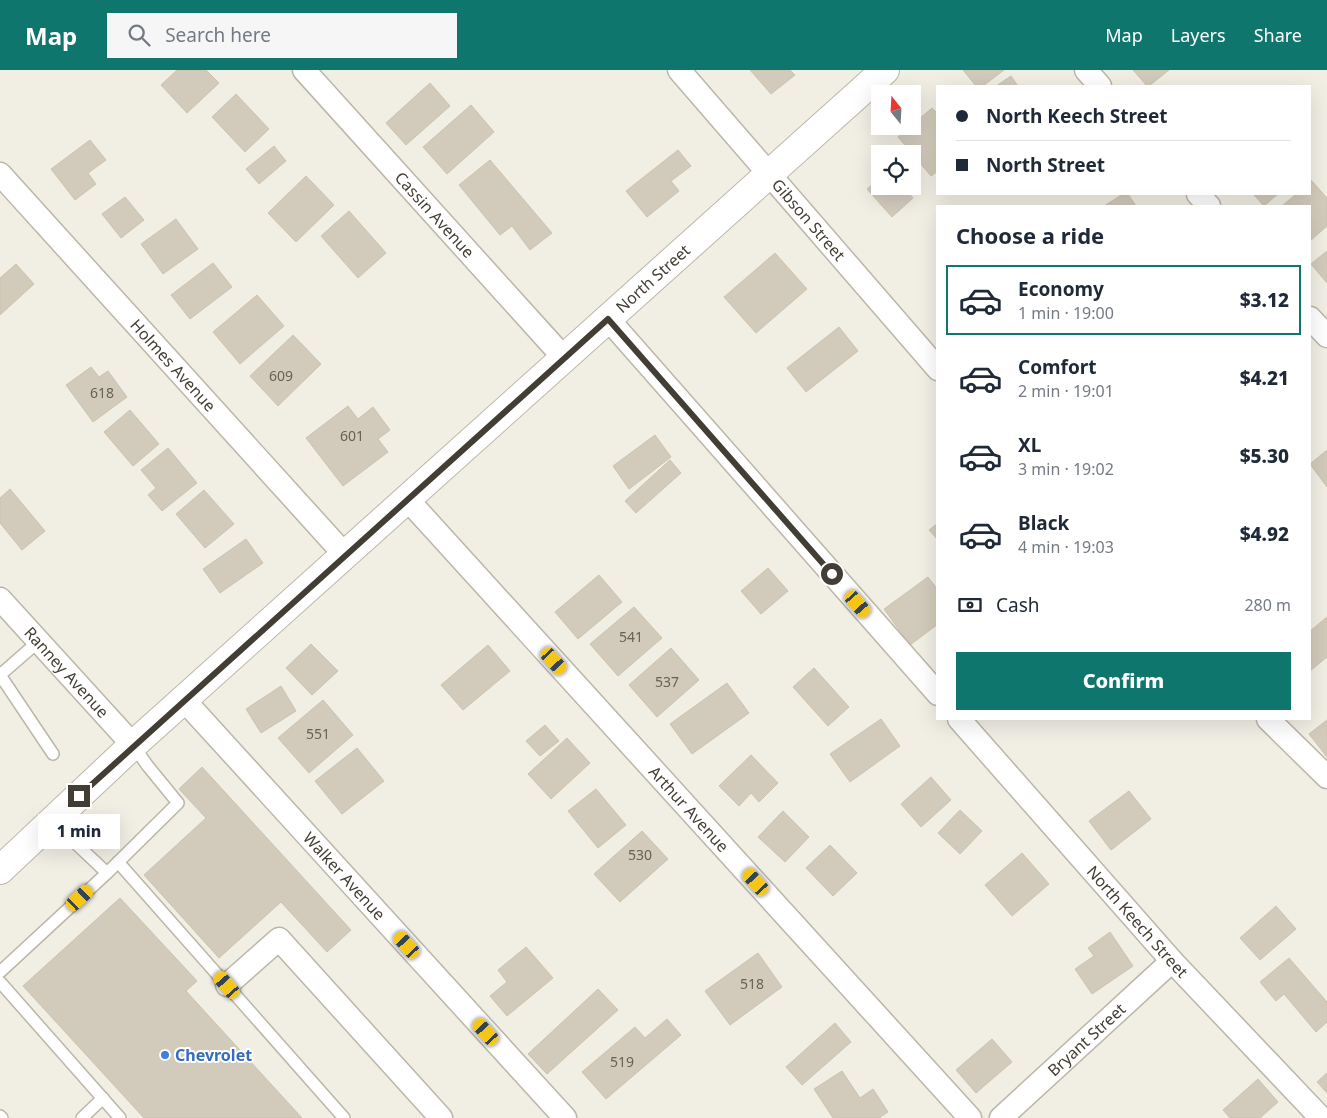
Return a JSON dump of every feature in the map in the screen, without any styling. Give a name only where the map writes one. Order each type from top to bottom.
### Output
[{"type":"street","name":"Cassin Avenue","points":[[304,70],[565,359]]},
{"type":"street","name":"Gibson Street","points":[[679,70],[770,173],[788,199],[936,368]]},
{"type":"street","name":"North Street","points":[[0,870],[133,746],[885,70]]},
{"type":"street","points":[[1086,70],[1099,85]]},
{"type":"street","name":"Holmes Avenue","points":[[0,174],[345,555]]},
{"type":"street","points":[[1199,195],[1208,205]]},
{"type":"street","points":[[608,319],[936,692]]},
{"type":"street","points":[[1311,319],[1327,336]]},
{"type":"street","name":"Arthur Avenue","points":[[407,499],[970,1118]]},
{"type":"street","name":"Ranney Avenue","points":[[0,599],[133,746]]},
{"type":"street","name":"Walker Avenue","points":[[184,700],[565,1118]]},
{"type":"street","name":"North Keech Street","points":[[960,720],[1172,961],[1321,1118]]},
{"type":"street","points":[[1269,720],[1327,777]]},
{"type":"street","points":[[227,985],[279,939],[441,1118]]},
{"type":"street","name":"Bryant Street","points":[[1001,1118],[1172,961]]},
{"type":"lane","points":[[39,642],[0,675],[53,754]]},
{"type":"lane","points":[[0,972],[107,873],[178,803],[133,746]]},
{"type":"lane","points":[[52,821],[107,873]]},
{"type":"lane","points":[[118,862],[344,1118]]},
{"type":"lane","points":[[0,982],[120,1118]]},
{"type":"lane","points":[[82,1118],[103,1098]]},
{"type":"building","points":[[177,70],[206,70],[219,83],[187,113],[161,85]]},
{"type":"building","points":[[750,70],[790,70],[795,75],[771,94]]},
{"type":"building","points":[[963,70],[1004,70],[984,85],[975,85]]},
{"type":"building","points":[[1133,70],[1169,70],[1150,85],[1146,85]]},
{"type":"building","points":[[1011,76],[1017,85],[998,85]]},
{"type":"building","points":[[430,83],[450,106],[406,145],[386,123]]},
{"type":"building","points":[[236,94],[269,129],[245,152],[212,117]]},
{"type":"building","points":[[471,105],[494,132],[447,174],[423,147]]},
{"type":"building","points":[[932,108],[936,112],[936,172],[931,176],[921,164],[921,145],[905,145],[898,137],[900,135],[921,135],[921,117]]},
{"type":"building","points":[[90,140],[106,160],[88,173],[96,184],[75,200],[51,169]]},
{"type":"building","points":[[274,146],[286,161],[259,184],[246,169]]},
{"type":"building","points":[[678,150],[691,166],[671,181],[679,191],[647,217],[626,191]]},
{"type":"building","points":[[490,160],[552,233],[530,250],[512,226],[500,235],[459,185]]},
{"type":"building","points":[[306,176],[334,205],[296,242],[268,213]]},
{"type":"building","points":[[1311,180],[1327,198],[1327,226],[1311,240],[1311,205],[1283,205],[1295,195],[1311,195]]},
{"type":"building","points":[[871,186],[871,193],[867,189]]},
{"type":"building","points":[[872,195],[910,195],[913,198],[892,217]]},
{"type":"building","points":[[1121,195],[1129,195],[1135,205],[1106,205]]},
{"type":"building","points":[[1254,195],[1277,195],[1265,205]]},
{"type":"building","points":[[125,197],[144,220],[121,238],[102,214]]},
{"type":"building","points":[[349,211],[386,253],[358,278],[321,236]]},
{"type":"building","points":[[176,219],[198,249],[163,274],[141,244]]},
{"type":"building","points":[[1327,251],[1327,283],[1311,264]]},
{"type":"building","points":[[775,253],[807,289],[756,333],[724,297]]},
{"type":"building","points":[[213,263],[232,287],[190,319],[171,295]]},
{"type":"building","points":[[16,264],[34,284],[0,315],[0,278]]},
{"type":"building","points":[[257,295],[284,326],[240,364],[213,332]]},
{"type":"building","points":[[839,327],[858,351],[806,392],[787,368]]},
{"type":"building","points":[[293,335],[321,364],[278,406],[250,376]]},
{"type":"building","points":[[91,367],[99,377],[108,371],[127,397],[93,422],[66,385]]},
{"type":"building","points":[[348,406],[358,419],[373,407],[390,430],[378,439],[388,452],[343,486],[306,438]]},
{"type":"building","points":[[130,410],[159,444],[133,466],[104,432]]},
{"type":"building","points":[[655,435],[671,457],[629,489],[613,466]]},
{"type":"building","points":[[168,448],[197,483],[162,511],[148,495],[156,488],[141,470]]},
{"type":"building","points":[[1327,450],[1327,487],[1311,465],[1311,463]]},
{"type":"building","points":[[670,460],[681,473],[636,513],[625,501]]},
{"type":"building","points":[[10,489],[45,531],[22,550],[0,523],[0,498]]},
{"type":"building","points":[[204,490],[234,524],[205,548],[176,514]]},
{"type":"building","points":[[936,525],[936,538],[929,530]]},
{"type":"building","points":[[246,539],[263,563],[220,593],[203,569]]},
{"type":"building","points":[[768,568],[788,591],[761,614],[741,591]]},
{"type":"building","points":[[599,575],[622,602],[578,639],[555,612]]},
{"type":"building","points":[[928,577],[936,587],[936,626],[910,645],[884,609]]},
{"type":"building","points":[[634,607],[662,638],[618,676],[590,644]]},
{"type":"building","points":[[1327,617],[1327,657],[1311,670],[1311,630]]},
{"type":"building","points":[[311,644],[338,671],[312,695],[286,668]]},
{"type":"building","points":[[488,645],[510,671],[463,710],[441,685]]},
{"type":"building","points":[[671,648],[699,680],[657,717],[629,685]]},
{"type":"building","points":[[814,668],[849,707],[828,726],[793,687]]},
{"type":"building","points":[[727,683],[749,713],[692,754],[670,724]]},
{"type":"building","points":[[281,686],[296,711],[261,733],[246,709]]},
{"type":"building","points":[[323,700],[353,735],[309,773],[278,738]]},
{"type":"building","points":[[881,719],[900,746],[850,782],[830,754]]},
{"type":"building","points":[[1327,720],[1327,757],[1309,734]]},
{"type":"building","points":[[545,725],[559,741],[540,756],[526,741]]},
{"type":"building","points":[[567,738],[590,763],[551,799],[528,774]]},
{"type":"building","points":[[357,748],[384,781],[342,814],[315,781]]},
{"type":"building","points":[[751,755],[778,783],[759,802],[751,793],[739,806],[719,786]]},
{"type":"building","points":[[202,767],[351,930],[327,952],[281,902],[219,958],[144,875],[206,818],[179,789]]},
{"type":"building","points":[[931,777],[951,800],[921,827],[901,804]]},
{"type":"building","points":[[596,789],[626,825],[598,848],[568,811]]},
{"type":"building","points":[[1129,791],[1151,819],[1111,850],[1089,821]]},
{"type":"building","points":[[960,810],[982,831],[960,854],[938,833]]},
{"type":"building","points":[[783,811],[809,837],[785,862],[758,837]]},
{"type":"building","points":[[642,831],[668,859],[620,902],[594,874]]},
{"type":"building","points":[[830,845],[857,873],[833,896],[806,868]]},
{"type":"building","points":[[1022,853],[1049,884],[1012,916],[985,885]]},
{"type":"building","name":"Chevrolet","points":[[120,898],[197,981],[186,991],[302,1118],[144,1118],[23,986]]},
{"type":"building","points":[[1276,906],[1296,929],[1260,960],[1240,938]]},
{"type":"building","points":[[1110,932],[1133,966],[1092,994],[1075,969],[1094,956],[1088,948]]},
{"type":"building","points":[[526,947],[553,978],[507,1016],[490,996],[507,982],[498,970]]},
{"type":"building","points":[[758,953],[782,987],[730,1025],[705,991]]},
{"type":"building","points":[[1289,958],[1327,1002],[1327,1022],[1316,1032],[1284,994],[1276,1001],[1260,982]]},
{"type":"building","points":[[598,989],[618,1010],[547,1074],[528,1054]]},
{"type":"building","points":[[667,1019],[681,1035],[606,1099],[582,1072],[635,1027],[645,1038]]},
{"type":"building","points":[[835,1023],[851,1042],[802,1085],[786,1067]]},
{"type":"building","points":[[992,1039],[1012,1062],[976,1093],[956,1070]]},
{"type":"building","points":[[842,1071],[860,1098],[873,1089],[888,1112],[879,1118],[833,1118],[814,1089]]},
{"type":"building","points":[[1327,1073],[1327,1093],[1317,1082]]},
{"type":"building","points":[[1258,1079],[1278,1102],[1260,1118],[1230,1118],[1223,1110]]},
{"type":"place","name":"Chevrolet","points":[[165,1055]]},
{"type":"route","points":[[79,796],[608,319],[832,574]]}]
